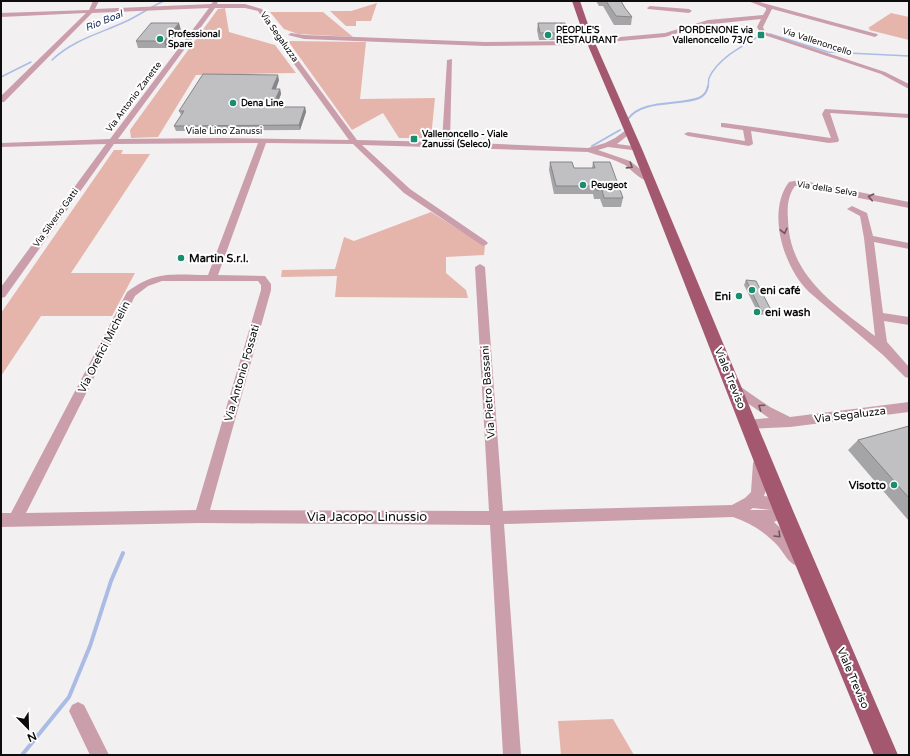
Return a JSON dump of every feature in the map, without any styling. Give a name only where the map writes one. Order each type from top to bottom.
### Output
[{"type":"main road","name":"Viale Treviso","points":[[576,1],[591,42],[638,151],[783,510],[886,755]]},
{"type":"street","points":[[1,100],[91,11],[96,1]]},
{"type":"street","points":[[751,1],[768,7],[875,35]]},
{"type":"street","points":[[685,3],[694,17]]},
{"type":"street","name":"Via Segaluzza","points":[[1,15],[151,9],[215,4],[245,6],[260,10],[278,38],[354,141],[407,191],[483,243]]},
{"type":"street","name":"Via Antonio Zanette","points":[[112,141],[215,4]]},
{"type":"street","name":"Via Vallenoncello","points":[[768,7],[769,10],[760,27],[763,33],[884,73],[909,87]]},
{"type":"street","points":[[650,8],[694,17],[766,17]]},
{"type":"street","points":[[290,35],[486,44],[591,42],[669,34],[694,17]]},
{"type":"street","points":[[446,144],[450,60]]},
{"type":"street","points":[[724,125],[829,141],[834,140],[826,114],[828,111],[909,116]]},
{"type":"street","points":[[688,134],[748,144],[747,129]]},
{"type":"street","name":"Viale Lino Zanussi","points":[[588,150],[608,145],[618,140],[629,130]]},
{"type":"street","name":"Viale Lino Zanussi","points":[[1,145],[112,141],[354,141],[588,150],[610,156],[627,164],[649,178]]},
{"type":"street","name":"Via Silverio Gatti","points":[[1,295],[112,141]]},
{"type":"street","points":[[212,278],[263,141]]},
{"type":"street","name":"Viale Lino Zanussi","points":[[608,145],[638,151]]},
{"type":"street","name":"Viale Lino Zanussi","points":[[610,156],[638,151]]},
{"type":"street","name":"Via della Selva","points":[[887,352],[807,284],[796,266],[783,224],[784,200],[787,190],[792,184],[799,183],[909,205]]},
{"type":"street","points":[[852,209],[864,215],[869,238],[881,342],[887,352],[909,374]]},
{"type":"street","points":[[869,238],[909,246]]},
{"type":"street","name":"Via Pietro Bassani","points":[[480,267],[512,755]]},
{"type":"street","name":"Via Orefici Michelin","points":[[8,520],[131,294],[144,284],[161,278],[212,278]]},
{"type":"street","name":"Via Antonio Fossati","points":[[201,516],[266,290],[266,284],[261,278],[212,278]]},
{"type":"street","points":[[878,316],[909,321]]},
{"type":"street","points":[[734,388],[766,411],[790,422]]},
{"type":"street","name":"Via Segaluzza","points":[[749,424],[790,422],[909,407]]},
{"type":"street","points":[[753,502],[759,492],[760,454]]},
{"type":"street","points":[[753,502],[764,502],[777,506],[783,510],[775,516],[762,518],[733,511],[753,502]]},
{"type":"street","name":"Via Jacopo Linussio","points":[[8,520],[201,516],[497,518],[733,511]]},
{"type":"street","points":[[754,517],[776,533],[812,579]]},
{"type":"street","points":[[78,712],[100,755]]},
{"type":"shaded area","points":[[377,3],[371,21],[356,21],[356,26],[346,26],[330,11],[351,11]]},
{"type":"shaded area","points":[[225,8],[229,32],[275,45],[296,73],[196,75],[158,137],[131,138],[130,130],[218,9]]},
{"type":"shaded area","points":[[270,12],[323,12],[353,37],[298,34],[284,29]]},
{"type":"shaded area","points":[[891,13],[909,17],[909,40],[869,30],[870,29],[868,28]]},
{"type":"shaded area","points":[[288,41],[366,42],[360,99],[435,98],[431,138],[399,138],[383,113],[352,130]]},
{"type":"shaded area","points":[[114,150],[123,150],[121,154],[150,154],[71,273],[135,273],[112,316],[41,316],[1,376],[1,313]]},
{"type":"shaded area","points":[[431,212],[485,246],[484,255],[446,257],[446,273],[466,290],[468,298],[335,297],[337,276],[281,277],[282,270],[335,269],[344,237],[354,241]]},
{"type":"shaded area","points":[[613,719],[634,755],[561,755],[558,721]]},
{"type":"building","points":[[606,1],[621,1],[632,17],[616,16]]},
{"type":"building","points":[[151,23],[179,23],[164,41],[136,41]]},
{"type":"building","points":[[538,23],[565,23],[569,33],[540,33]]},
{"type":"building","name":"Dena Line","points":[[203,74],[278,75],[272,89],[280,89],[272,107],[305,107],[299,125],[174,126],[184,111],[179,111]]},
{"type":"building","points":[[550,162],[572,162],[574,168],[595,168],[593,162],[610,162],[623,198],[604,198],[602,190],[596,190],[595,186],[556,186]]},
{"type":"building","points":[[746,280],[756,281],[771,310],[761,311]]},
{"type":"building","points":[[909,426],[909,498],[858,440]]},
{"type":"waterway","name":"Rio Boal","points":[[52,60],[79,42],[129,20],[164,1]]},
{"type":"waterway","points":[[770,34],[828,52],[909,56]]},
{"type":"waterway","points":[[708,87],[709,78],[713,71],[725,58],[761,35]]},
{"type":"waterway","name":"Rio Boal","points":[[1,77],[31,62]]},
{"type":"waterway","points":[[628,119],[642,108],[699,98],[705,93],[708,86]]},
{"type":"waterway","points":[[592,146],[620,130]]},
{"type":"waterway","points":[[22,755],[69,697],[90,646],[111,581],[123,553]]},
{"type":"place","name":"PEOPLE'S RESTAURANT","points":[[548,35]]},
{"type":"place","name":"PORDENONE via Vallenoncello 73/C","points":[[761,35]]},
{"type":"place","name":"Professional Spare","points":[[160,39]]},
{"type":"place","name":"Dena Line","points":[[233,103]]},
{"type":"place","name":"Vallenoncello - Viale Zanussi (Seleco)","points":[[414,139]]},
{"type":"place","name":"Peugeot","points":[[583,185]]},
{"type":"place","name":"Martin S.r.l.","points":[[181,258]]},
{"type":"place","name":"eni café","points":[[752,290]]},
{"type":"place","name":"Eni","points":[[739,296]]},
{"type":"place","name":"eni wash","points":[[757,312]]},
{"type":"place","name":"Visotto","points":[[894,485]]}]
